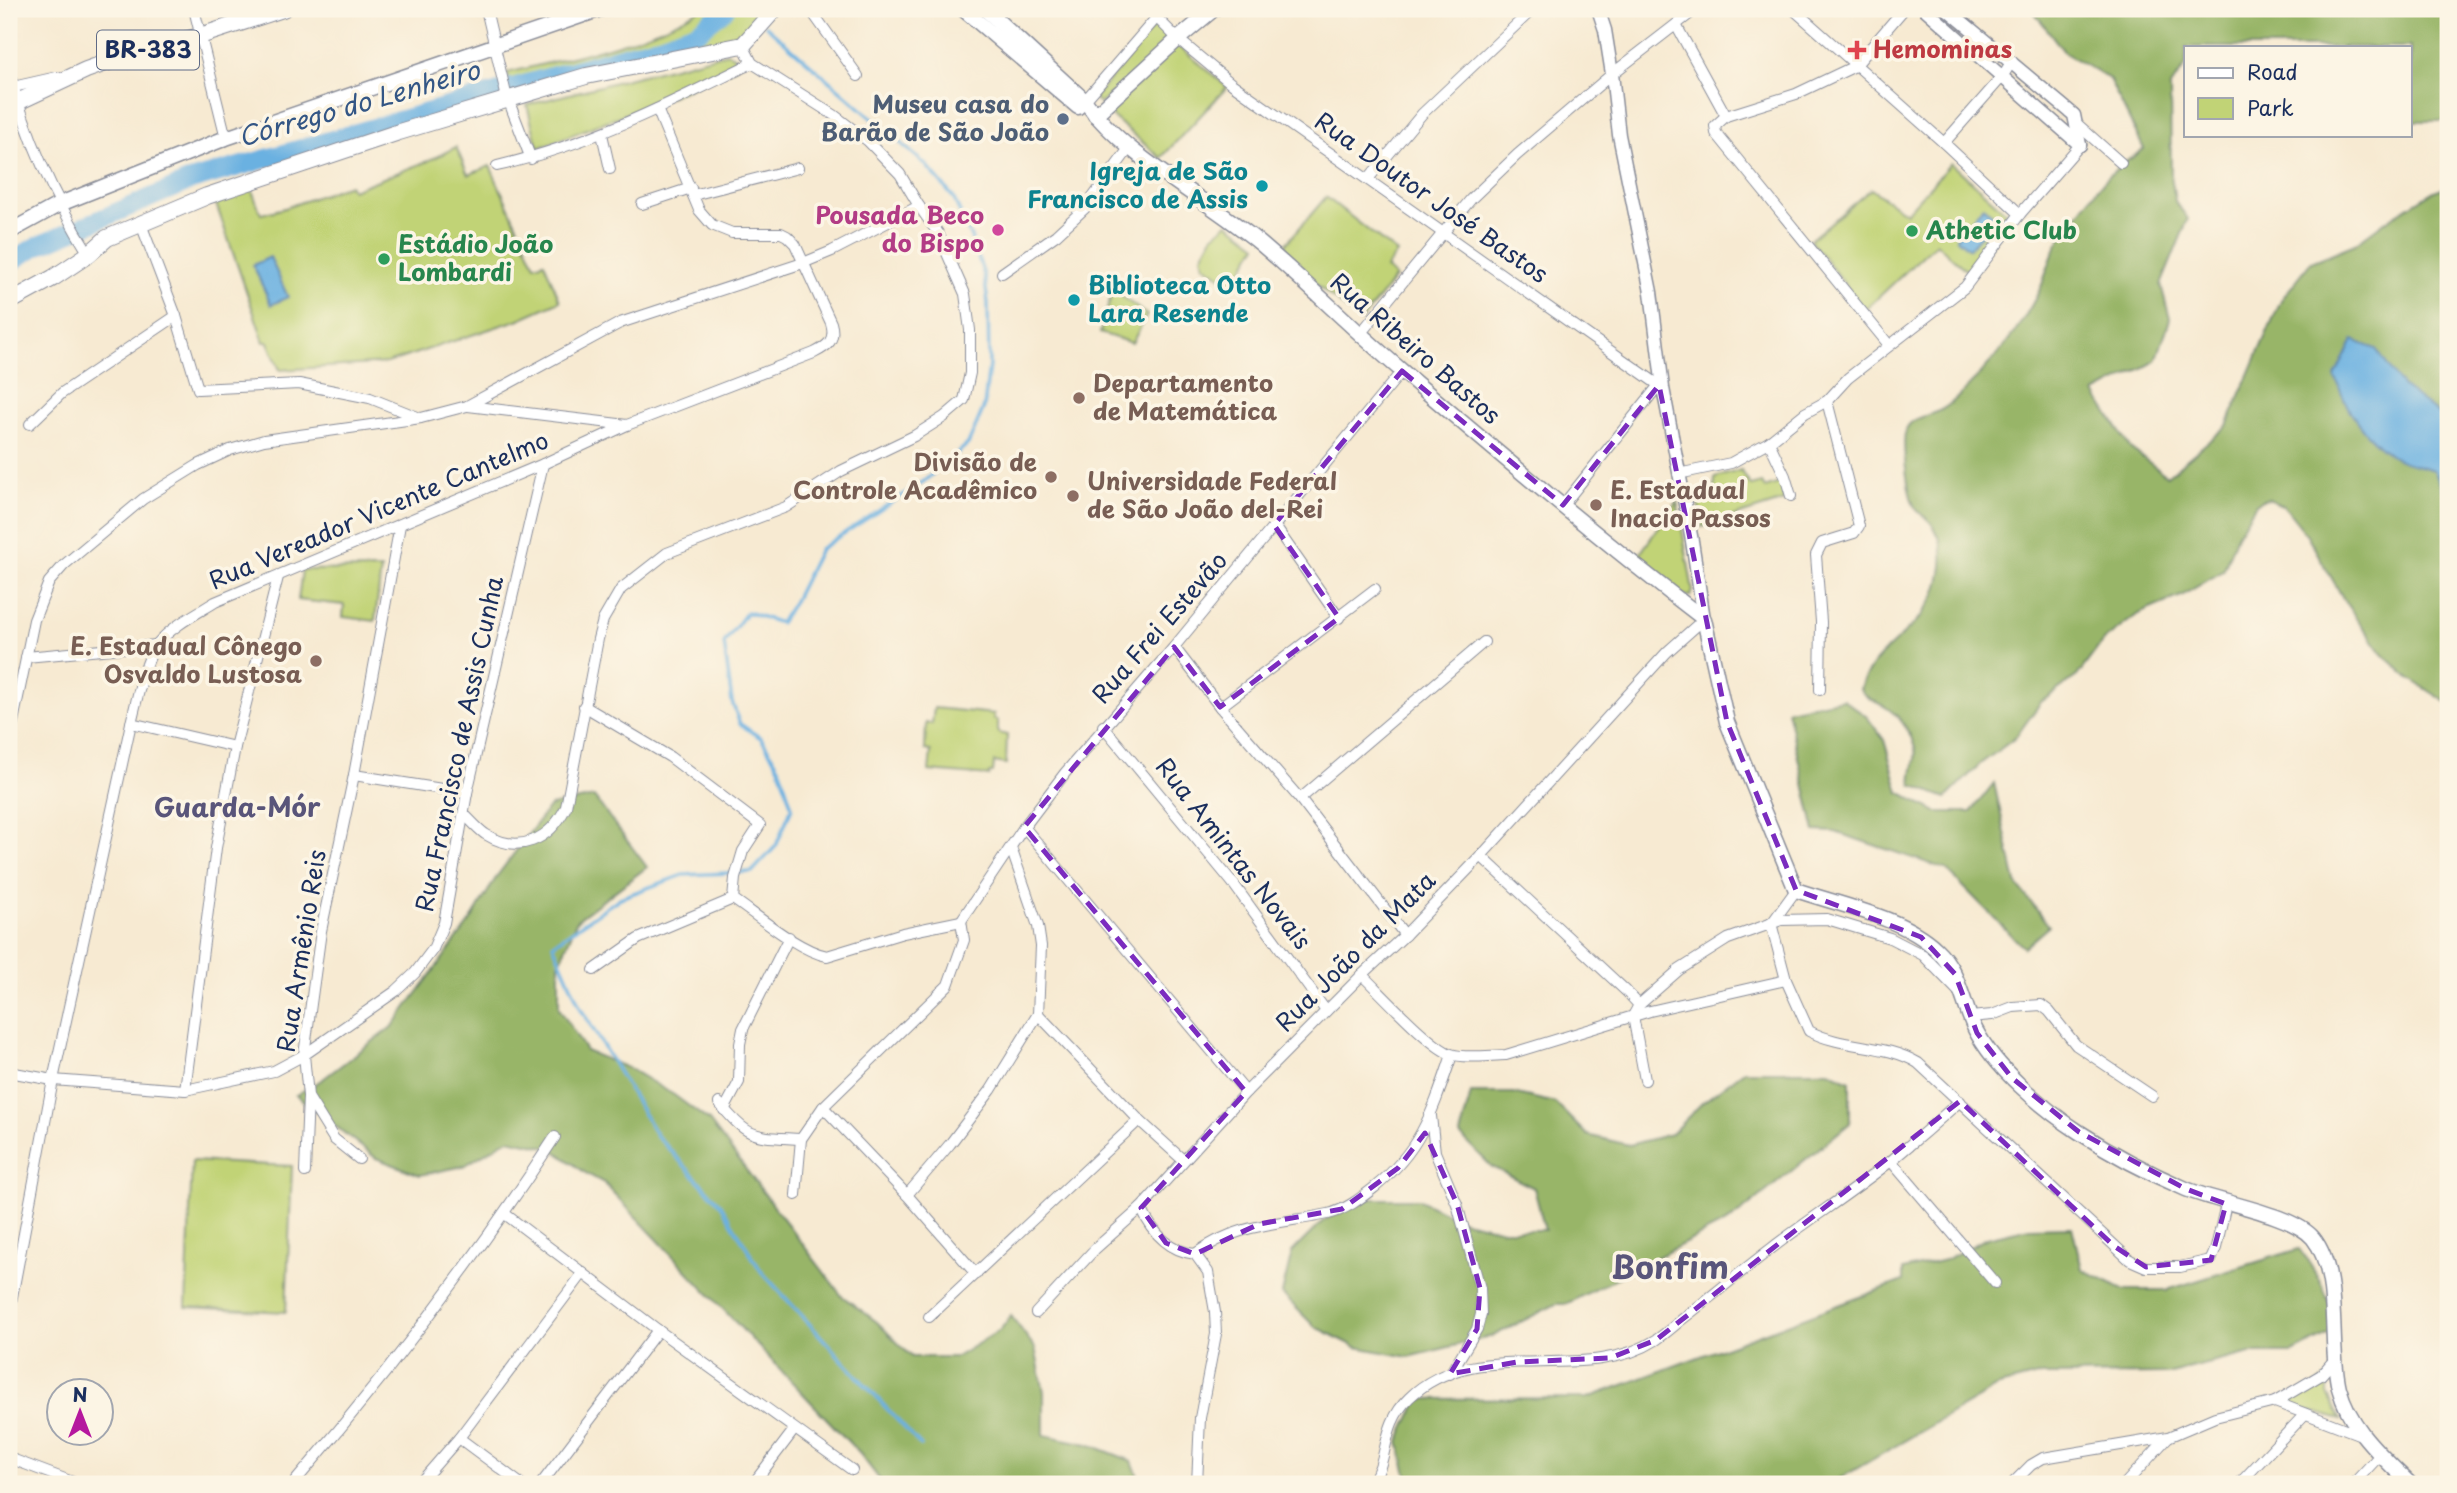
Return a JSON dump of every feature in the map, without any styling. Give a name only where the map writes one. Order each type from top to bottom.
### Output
[{"type":"highway","name":"BR-383","points":[[13,98],[125,56],[284,9]]},
{"type":"highway","points":[[9,302],[53,278],[85,247],[207,196],[507,97],[586,76],[748,40],[775,9]]},
{"type":"main road","points":[[9,232],[60,205],[226,138],[601,9]]},
{"type":"main road","name":"Rua Ribeiro Bastos","points":[[963,9],[983,12],[1130,147],[1259,243],[1402,371],[1622,556],[1704,619]]},
{"type":"main road","points":[[1095,115],[1214,9]]},
{"type":"main road","points":[[1704,619],[1727,722],[1796,891],[1873,916],[1921,937],[1945,959],[1955,974],[1970,1017],[2000,1066],[2069,1125],[2186,1189],[2226,1204],[2293,1222],[2314,1240],[2325,1263],[2339,1388],[2349,1415],[2361,1435],[2410,1484]]},
{"type":"street","points":[[194,9],[226,138]]},
{"type":"street","points":[[486,9],[507,97],[531,159]]},
{"type":"street","points":[[810,9],[858,76]]},
{"type":"street","name":"Rua Doutor José Bastos","points":[[1148,9],[1178,39],[1232,84],[1661,386]]},
{"type":"street","points":[[1368,179],[1422,114],[1532,9]]},
{"type":"street","points":[[1598,9],[1605,30],[1619,135],[1651,292],[1661,386],[1692,541],[1704,619]]},
{"type":"street","points":[[1360,334],[1442,233],[1492,178],[1612,74],[1696,9]]},
{"type":"street","points":[[1793,9],[2020,214]]},
{"type":"street","points":[[1889,345],[1716,133],[1716,123],[1726,116],[1796,94],[1855,66],[1904,9]]},
{"type":"street","points":[[1925,9],[2080,145]]},
{"type":"street","points":[[1947,9],[2012,61],[2121,163]]},
{"type":"street","points":[[1082,104],[1157,17]]},
{"type":"street","points":[[1676,25],[1726,116]]},
{"type":"street","points":[[465,815],[485,834],[503,841],[524,843],[541,838],[558,824],[566,807],[603,620],[625,584],[667,553],[786,507],[841,471],[914,436],[944,417],[964,400],[970,373],[970,330],[965,294],[938,233],[900,174],[868,141],[834,115],[752,63],[748,40]]},
{"type":"street","points":[[1944,143],[2002,77],[2012,61]]},
{"type":"street","points":[[497,166],[531,159],[602,134],[752,63]]},
{"type":"street","points":[[9,71],[13,98],[60,205],[85,247]]},
{"type":"street","points":[[657,110],[704,218],[717,229],[732,233],[781,233],[795,244],[803,263]]},
{"type":"street","points":[[2074,119],[2080,145]]},
{"type":"street","points":[[602,134],[610,169]]},
{"type":"street","points":[[1678,474],[1731,463],[1769,442],[1805,413],[1828,401],[1848,378],[1965,287],[2020,214],[2080,145]]},
{"type":"street","points":[[1002,274],[1040,248],[1085,208],[1130,147]]},
{"type":"street","points":[[642,204],[798,168]]},
{"type":"street","points":[[9,741],[14,691],[40,602],[49,582],[64,565],[143,499],[198,465],[230,450],[264,440],[421,418],[467,406],[620,323],[803,263],[919,206]]},
{"type":"street","points":[[141,223],[176,316],[198,390],[299,384],[370,398],[421,418]]},
{"type":"street","name":"Rua Vereador Vicente Cantelmo","points":[[9,1314],[53,1080],[131,723],[139,688],[156,645],[177,627],[215,602],[543,464],[628,425],[814,353],[831,342],[833,336],[831,323],[803,263]]},
{"type":"street","points":[[30,424],[62,393],[176,316]]},
{"type":"street","name":"Rua Frei Estevão","points":[[961,921],[1024,827],[1103,726],[1174,647],[1402,371]]},
{"type":"street","points":[[1563,505],[1661,386]]},
{"type":"street","points":[[1820,690],[1821,622],[1816,555],[1822,543],[1854,533],[1859,526],[1828,401]]},
{"type":"street","points":[[467,406],[628,425]]},
{"type":"street","points":[[1769,442],[1791,496]]},
{"type":"street","name":"Rua Francisco de Assis Cunha","points":[[9,1072],[53,1080],[185,1090],[274,1071],[303,1055],[396,991],[415,973],[433,948],[444,923],[467,793],[543,464]]},
{"type":"street","name":"Rua Armênio Reis","points":[[305,1172],[308,1096],[303,1055],[321,931],[354,775],[400,525]]},
{"type":"street","points":[[1274,525],[1339,618]]},
{"type":"street","points":[[185,1090],[216,848],[235,747],[278,577]]},
{"type":"street","points":[[1220,707],[1375,589]]},
{"type":"street","name":"Rua João da Mata","points":[[1035,1313],[1095,1249],[1141,1208],[1246,1092],[1405,935],[1481,856],[1667,652],[1704,619]]},
{"type":"street","points":[[1300,799],[1484,642]]},
{"type":"street","points":[[26,657],[156,645]]},
{"type":"street","points":[[1174,647],[1220,707],[1300,799],[1405,935]]},
{"type":"street","points":[[584,706],[670,757],[757,822],[760,827],[743,851],[735,878],[733,899]]},
{"type":"street","points":[[131,723],[235,747]]},
{"type":"street","name":"Rua Amintas Novais","points":[[1103,726],[1224,872],[1326,1011]]},
{"type":"street","points":[[354,775],[467,793]]},
{"type":"street","points":[[1024,827],[1246,1092]]},
{"type":"street","points":[[907,1195],[950,1144],[990,1090],[1038,1014],[1041,946],[1038,926],[1011,848]]},
{"type":"street","points":[[1481,856],[1639,1005]]},
{"type":"street","points":[[1771,923],[1796,891]]},
{"type":"street","points":[[733,899],[789,937],[817,953],[832,956],[902,933],[961,921],[964,940],[948,985],[824,1107],[801,1139],[796,1195]]},
{"type":"street","points":[[594,970],[638,939],[733,899]]},
{"type":"street","points":[[1645,1080],[1633,1016],[1639,1005],[1679,970],[1728,939],[1771,923],[1803,918],[1827,919],[1890,938],[1923,955],[1961,995]]},
{"type":"street","points":[[1771,923],[1786,981],[1809,1031],[1829,1040],[1908,1056],[1933,1074],[2130,1260],[2146,1267],[2180,1267],[2211,1260],[2226,1204]]},
{"type":"street","points":[[789,937],[743,1029],[739,1082],[722,1106],[742,1129],[751,1135],[801,1139]]},
{"type":"street","points":[[1362,975],[1418,1029],[1452,1055],[1506,1055],[1633,1016],[1786,981]]},
{"type":"street","points":[[1970,1017],[1992,1015],[2014,1007],[2040,1005],[2049,1011],[2076,1045],[2152,1096]]},
{"type":"street","points":[[1038,1014],[1139,1120],[1183,1160]]},
{"type":"street","points":[[1141,1208],[1155,1232],[1166,1243],[1183,1252],[1195,1254],[1223,1237],[1259,1224],[1342,1209],[1359,1200],[1398,1168],[1413,1149],[1431,1116],[1452,1055]]},
{"type":"street","name":"Rua Armênio Reis","points":[[308,1096],[334,1139],[359,1159]]},
{"type":"street","points":[[1371,1484],[1376,1478],[1386,1436],[1395,1416],[1406,1400],[1422,1386],[1478,1366],[1610,1358],[1632,1353],[1656,1340],[1773,1247],[1891,1161],[1960,1101]]},
{"type":"street","points":[[824,1107],[907,1195],[976,1274]]},
{"type":"street","points":[[1431,1116],[1435,1152],[1457,1204],[1480,1288],[1481,1314],[1477,1329],[1450,1374]]},
{"type":"street","points":[[929,1317],[1139,1120]]},
{"type":"street","points":[[293,1484],[402,1352],[505,1214],[555,1137]]},
{"type":"street","points":[[1413,1149],[1435,1152]]},
{"type":"street","points":[[1891,1161],[1995,1283]]},
{"type":"street","points":[[505,1214],[658,1330],[852,1471]]},
{"type":"street","points":[[1195,1254],[1208,1272],[1216,1334],[1200,1418],[1197,1484]]},
{"type":"street","points":[[419,1484],[459,1438],[583,1273]]},
{"type":"street","points":[[541,1484],[658,1330]]},
{"type":"street","points":[[2012,1484],[2031,1465],[2043,1458],[2168,1437],[2215,1417],[2275,1402],[2321,1375],[2335,1359]]},
{"type":"street","points":[[2275,1402],[2361,1435]]},
{"type":"street","points":[[2239,1484],[2305,1415]]},
{"type":"street","points":[[753,1484],[794,1430]]},
{"type":"street","points":[[2125,1484],[2168,1437]]},
{"type":"street","points":[[459,1438],[520,1484]]},
{"type":"street","points":[[2353,1484],[2381,1454]]},
{"type":"street","points":[[9,1458],[78,1484]]},
{"type":"highlighted area","points":[[1402,371],[1563,505],[1659,385],[1727,722],[1796,890],[1921,937],[1955,974],[1977,1033],[2012,1078],[2079,1132],[2186,1189],[2226,1204],[2211,1260],[2146,1267],[2114,1246],[1960,1101],[1656,1340],[1610,1358],[1517,1362],[1450,1374],[1477,1329],[1480,1288],[1457,1204],[1425,1133],[1398,1168],[1342,1209],[1259,1224],[1195,1254],[1166,1243],[1141,1208],[1246,1092],[1024,827],[1174,647],[1220,707],[1339,618],[1274,525]]},
{"type":"green space","points":[[700,9],[763,9],[749,26],[729,38],[514,95],[507,73],[631,40]]},
{"type":"green space","points":[[2032,9],[2448,9],[2448,121],[2412,121],[2412,46],[2184,46],[2184,69],[2170,87],[2171,175],[2175,201],[2188,219],[2161,285],[2170,319],[2156,361],[2095,393],[2130,448],[2167,476],[2227,426],[2281,300],[2311,262],[2355,244],[2390,218],[2434,191],[2448,186],[2448,703],[2409,678],[2383,654],[2347,605],[2307,535],[2284,506],[2269,499],[2262,500],[2256,504],[2237,535],[2223,571],[2181,596],[2138,614],[2103,641],[2077,676],[2041,702],[2015,738],[1980,764],[1946,798],[1912,785],[1916,753],[1909,732],[1895,714],[1866,696],[1860,689],[1866,674],[1930,604],[1941,572],[1941,546],[1936,530],[1916,509],[1910,494],[1905,458],[1906,430],[1912,422],[1949,405],[1991,362],[2029,310],[2056,247],[2073,221],[2110,175],[2144,149],[2109,79],[2065,53]]},
{"type":"green space","points":[[1156,24],[1173,40],[1100,104],[1094,98]]},
{"type":"green space","points":[[1178,45],[1227,87],[1161,158],[1107,112]]},
{"type":"green space","points":[[727,53],[734,56],[738,64],[735,68],[538,148],[527,105]]},
{"type":"green space","name":"Estádio João Lombardi","points":[[456,147],[468,175],[490,166],[535,265],[544,262],[560,301],[517,320],[387,363],[280,370],[268,342],[264,342],[215,201],[251,188],[261,214],[349,185],[352,190],[428,161]]},
{"type":"green space","name":"Athetic Club","points":[[1951,163],[2009,215],[2010,222],[1968,272],[1936,243],[1865,310],[1810,240],[1871,189],[1906,213]]},
{"type":"green space","points":[[1326,197],[1397,253],[1386,268],[1395,277],[1361,321],[1278,253]]},
{"type":"green space","points":[[1228,223],[1257,245],[1233,284],[1204,265],[1202,256],[1213,236]]},
{"type":"green space","points":[[1113,290],[1147,315],[1132,343],[1100,333]]},
{"type":"green space","points":[[1741,470],[1751,486],[1762,483],[1765,488],[1782,482],[1784,501],[1702,527],[1698,501],[1714,498],[1715,478]]},
{"type":"green space","points":[[1677,501],[1693,591],[1691,596],[1680,596],[1637,558]]},
{"type":"green space","points":[[381,569],[375,621],[343,617],[344,605],[298,600],[302,570]]},
{"type":"green space","points":[[1843,699],[1867,717],[1884,740],[1899,792],[1936,812],[1971,812],[1994,783],[2016,883],[2049,926],[2024,948],[1946,869],[1835,832],[1815,831],[1787,710]]},
{"type":"green space","points":[[934,708],[994,714],[994,719],[998,721],[998,733],[1007,735],[1006,764],[994,762],[993,773],[989,773],[989,776],[929,771],[931,751],[925,750],[926,723],[932,724]]},
{"type":"green space","points":[[594,797],[647,867],[577,920],[559,964],[559,1008],[586,1051],[630,1069],[674,1095],[709,1121],[842,1296],[877,1322],[912,1357],[956,1357],[1000,1330],[1011,1316],[1035,1348],[1044,1392],[1044,1435],[1088,1444],[1132,1461],[1141,1484],[883,1484],[860,1454],[604,1183],[551,1148],[508,1139],[464,1166],[420,1175],[376,1158],[296,1095],[323,1079],[393,1026],[471,920],[497,876],[550,806]]},
{"type":"green space","points":[[1744,1071],[1829,1071],[1850,1081],[1850,1123],[1734,1218],[1566,1304],[1556,1304],[1493,1336],[1409,1357],[1356,1347],[1314,1326],[1282,1294],[1292,1252],[1324,1220],[1366,1199],[1418,1199],[1461,1220],[1503,1230],[1545,1230],[1534,1188],[1492,1167],[1460,1135],[1471,1093],[1513,1093],[1555,1103],[1587,1135],[1629,1145],[1671,1134],[1702,1103]]},
{"type":"green space","points":[[192,1161],[292,1166],[286,1312],[186,1307]]},
{"type":"green space","points":[[2072,1227],[2082,1269],[2125,1290],[2167,1290],[2299,1249],[2323,1287],[2337,1330],[2293,1353],[2251,1353],[2167,1374],[2041,1375],[1999,1386],[1830,1484],[1409,1483],[1399,1441],[1419,1399],[1588,1398],[1903,1281],[1903,1270],[1945,1260],[1987,1238],[2029,1228]]},
{"type":"green space","points":[[2328,1377],[2328,1394],[2341,1420],[2286,1404]]},
{"type":"water","points":[[1983,206],[1996,218],[1969,249],[1956,238]]},
{"type":"water","points":[[270,257],[288,297],[271,305],[253,265]]},
{"type":"water","points":[[2353,340],[2376,349],[2403,387],[2440,415],[2448,414],[2448,499],[2434,470],[2396,459],[2372,439],[2350,411],[2335,376]]},
{"type":"waterway","name":"Córrego do Lenheiro","points":[[9,263],[35,247],[192,180],[661,45],[697,32],[726,9]]},
{"type":"waterway","points":[[755,9],[761,20]]},
{"type":"waterway","points":[[766,26],[926,165],[953,197],[984,275],[988,303],[989,365],[984,407],[968,444],[923,482],[820,549],[780,623],[747,612],[724,643],[732,702],[740,724],[761,738],[779,767],[792,807],[776,846],[752,872],[683,875],[620,898],[553,944],[581,1009],[657,1136],[721,1205],[761,1271],[921,1446]]},
{"type":"place","name":"Hemominas","points":[[1857,50]]},
{"type":"place","name":"Museu casa do Barão de São João","points":[[1063,119]]},
{"type":"place","name":"Igreja de São Francisco de Assis","points":[[1262,186]]},
{"type":"place","name":"Pousada Beco do Bispo","points":[[998,230]]},
{"type":"place","name":"Athetic Club","points":[[1912,231]]},
{"type":"place","name":"Estádio João Lombardi","points":[[384,259]]},
{"type":"place","name":"Biblioteca Otto Lara Resende","points":[[1074,300]]},
{"type":"place","name":"Departamento de Matemática","points":[[1079,398]]},
{"type":"place","name":"Divisão de Controle Acadêmico","points":[[1051,477]]},
{"type":"place","name":"Universidade Federal de São João del-Rei","points":[[1073,496]]},
{"type":"place","name":"E. Estadual Inacio Passos","points":[[1596,505]]},
{"type":"place","name":"E. Estadual Cônego Osvaldo Lustosa","points":[[316,661]]},
{"type":"district","name":"Guarda-Mór","points":[[237,808]]},
{"type":"district","name":"Bonfim","points":[[1670,1268]]}]
